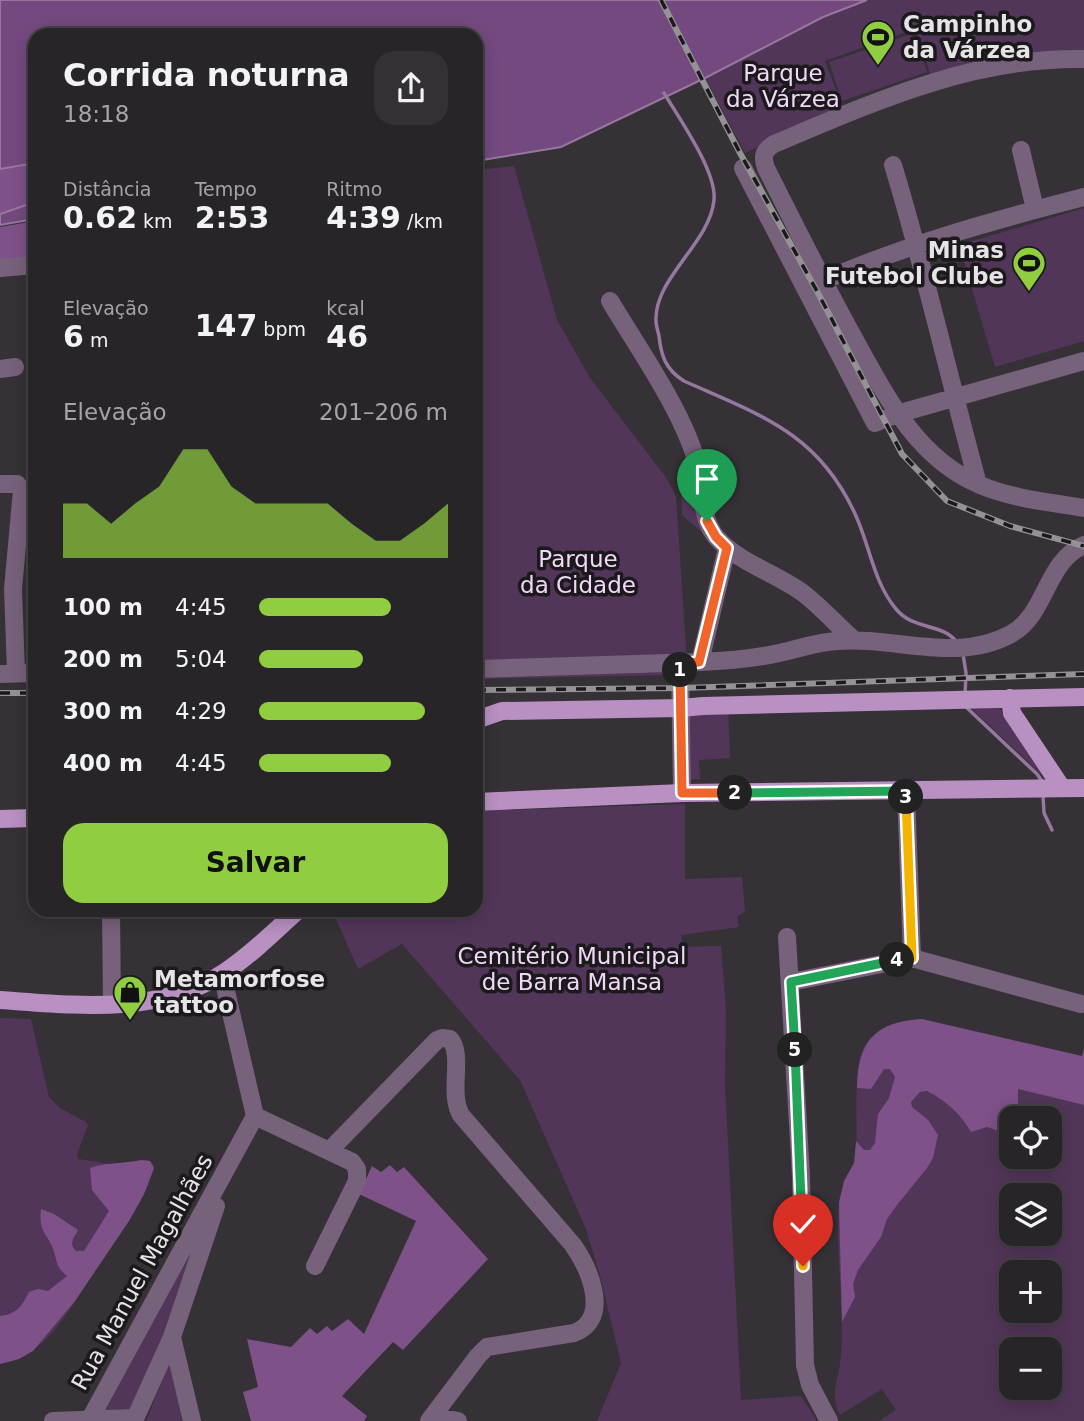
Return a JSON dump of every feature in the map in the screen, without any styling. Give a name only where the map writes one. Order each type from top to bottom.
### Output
[{"type":"main road","points":[[483,718],[502,711],[1084,697]]},
{"type":"main road","points":[[1010,698],[1012,713],[1058,788]]},
{"type":"main road","points":[[483,802],[682,793],[1084,788]]},
{"type":"main road","points":[[0,820],[28,818]]},
{"type":"main road","points":[[0,1000],[84,1006],[155,1000],[182,992],[222,974],[290,917]]},
{"type":"street","points":[[1084,59],[1006,64],[933,81],[871,103],[774,144],[765,151],[763,161],[823,281],[897,414],[914,436],[936,456],[978,484],[1008,494],[1084,508]]},
{"type":"street","points":[[1021,150],[1035,209]]},
{"type":"street","points":[[893,164],[917,244],[978,484]]},
{"type":"street","points":[[743,168],[875,423],[954,397],[1084,361]]},
{"type":"street","points":[[823,281],[917,244],[1084,197]]},
{"type":"street","points":[[0,268],[28,266]]},
{"type":"street","points":[[610,301],[668,398],[692,447],[699,470],[707,521],[716,537],[727,548],[803,593],[854,640]]},
{"type":"street","points":[[0,484],[16,484],[22,493],[8,673],[28,673]]},
{"type":"street","points":[[483,668],[680,664],[751,659],[834,641],[854,640],[932,648],[961,648],[1014,633],[1036,609],[1056,570],[1071,553],[1084,545]]},
{"type":"street","points":[[699,662],[727,548]]},
{"type":"street","points":[[680,664],[682,793]]},
{"type":"street","points":[[906,791],[912,958]]},
{"type":"street","points":[[111,917],[112,1004]]},
{"type":"street","points":[[787,937],[802,1176],[806,1374],[829,1421]]},
{"type":"street","points":[[791,982],[912,958],[1082,1004]]},
{"type":"street","points":[[222,974],[255,1116],[354,1164],[358,1178],[315,1265]]},
{"type":"street","points":[[329,1151],[437,1041],[442,1038],[450,1039],[455,1049],[455,1100],[461,1115],[573,1245],[583,1262],[596,1305],[593,1317],[586,1326],[574,1333],[487,1347],[431,1418]]},
{"type":"street","name":"Rua Manuel Magalhães","points":[[53,1421],[90,1419],[255,1116]]},
{"type":"street","points":[[90,1419],[134,1420],[172,1337],[229,1165]]},
{"type":"street","points":[[172,1337],[192,1421]]},
{"type":"street","points":[[431,1418],[458,1421]]},
{"type":"green space","name":"Parque da Várzea","points":[[867,0],[1084,0],[1084,57],[932,79],[915,29],[825,61],[843,108],[745,153],[705,78],[823,17]]},
{"type":"green space","name":"Campinho da Várzea","points":[[914,33],[927,72],[842,101],[829,62]]},
{"type":"green space","name":"Parque da Cidade","points":[[514,166],[557,320],[590,378],[665,476],[676,496],[687,664],[670,675],[483,679],[483,169]]},
{"type":"green space","name":"Minas Futebol Clube","points":[[1084,208],[1084,341],[995,367],[959,245]]},
{"type":"green space","points":[[688,445],[705,535],[682,515],[681,479]]},
{"type":"green space","points":[[728,704],[730,758],[699,760],[700,779],[687,780],[684,706]]},
{"type":"green space","points":[[997,704],[1045,778],[969,706]]},
{"type":"green space","name":"Cemitério Municipal de Barra Mansa","points":[[685,804],[685,879],[742,877],[745,912],[737,916],[739,927],[682,935],[681,947],[721,946],[726,1010],[725,1083],[741,1400],[801,1396],[817,1421],[597,1421],[621,1363],[586,1229],[520,1080],[402,944],[358,969],[335,917],[483,917],[483,811]]},
{"type":"green space","points":[[0,1018],[31,1019],[49,1097],[60,1108],[88,1125],[77,1154],[78,1159],[111,1164],[147,1160],[154,1168],[144,1195],[122,1232],[61,1321],[31,1352],[0,1364]]},
{"type":"green space","points":[[922,1019],[999,1084],[1084,1105],[1084,1421],[879,1421],[896,1410],[882,1389],[840,1415],[835,1395],[842,1344],[839,1204],[856,1154],[858,1070],[863,1049],[868,1041],[880,1030],[896,1023]]},
{"type":"green space","points":[[209,1210],[135,1418],[90,1419]]},
{"type":"green space","points":[[172,1357],[182,1421],[146,1421]]},
{"type":"shaded area","points":[[0,0],[867,0],[823,17],[705,78],[561,147],[483,160],[483,28],[28,28],[28,164],[0,169]]},
{"type":"shaded area","points":[[28,164],[28,204],[0,214],[0,169]]},
{"type":"shaded area","points":[[28,204],[28,220],[0,225],[0,214]]},
{"type":"shaded area","points":[[28,222],[28,264],[0,266],[0,227]]},
{"type":"shaded area","points":[[922,1019],[1082,1056],[1084,1049],[1084,1105],[1018,1089],[1018,1106],[999,1106],[999,1131],[987,1127],[971,1132],[946,1103],[927,1091],[920,1092],[911,1102],[912,1107],[928,1120],[938,1135],[933,1158],[887,1219],[881,1237],[858,1270],[853,1284],[855,1297],[842,1322],[839,1203],[844,1181],[854,1163],[856,1141],[864,1150],[870,1150],[875,1143],[878,1114],[889,1098],[895,1077],[890,1069],[884,1069],[871,1089],[857,1088],[858,1072],[865,1047],[872,1037],[881,1030],[905,1021]]},
{"type":"shaded area","points":[[150,1161],[154,1168],[144,1194],[75,1301],[33,1351],[19,1359],[0,1364],[0,1316],[18,1308],[29,1292],[38,1289],[48,1291],[67,1276],[58,1265],[52,1246],[42,1229],[41,1209],[78,1230],[72,1245],[76,1251],[84,1251],[109,1211],[92,1190],[90,1168]]},
{"type":"shaded area","points":[[390,1165],[397,1172],[404,1167],[488,1259],[403,1350],[393,1342],[342,1396],[367,1416],[364,1421],[251,1421],[243,1392],[258,1387],[247,1339],[291,1347],[310,1328],[317,1334],[327,1326],[332,1331],[348,1319],[364,1334],[416,1221],[359,1194],[372,1166],[381,1172]]},
{"type":"waterway","points":[[664,93],[703,160],[710,175],[714,200],[703,231],[672,275],[658,305],[656,325],[666,362],[684,381],[762,417],[805,446],[841,488],[861,528],[882,588],[896,609],[910,620],[943,631],[956,641]]},
{"type":"waterway","points":[[963,654],[965,695]]},
{"type":"waterway","points":[[965,706],[1042,781]]},
{"type":"waterway","points":[[1043,796],[1044,813],[1052,830]]},
{"type":"railway","points":[[661,0],[902,454],[947,501],[1010,526],[1084,546]]},
{"type":"railway","points":[[483,690],[682,688],[1084,674]]},
{"type":"railway","points":[[0,693],[28,693]]},
{"type":"place","name":"Campinho da Várzea","points":[[878,67]]},
{"type":"place","name":"Minas Futebol Clube","points":[[1029,293]]},
{"type":"place","name":"Metamorfose tattoo","points":[[130,1022]]},
{"type":"route","points":[[707,521],[716,537],[727,548],[699,662],[680,664],[682,793],[906,791],[912,958],[791,982],[802,1176],[803,1266]]}]
